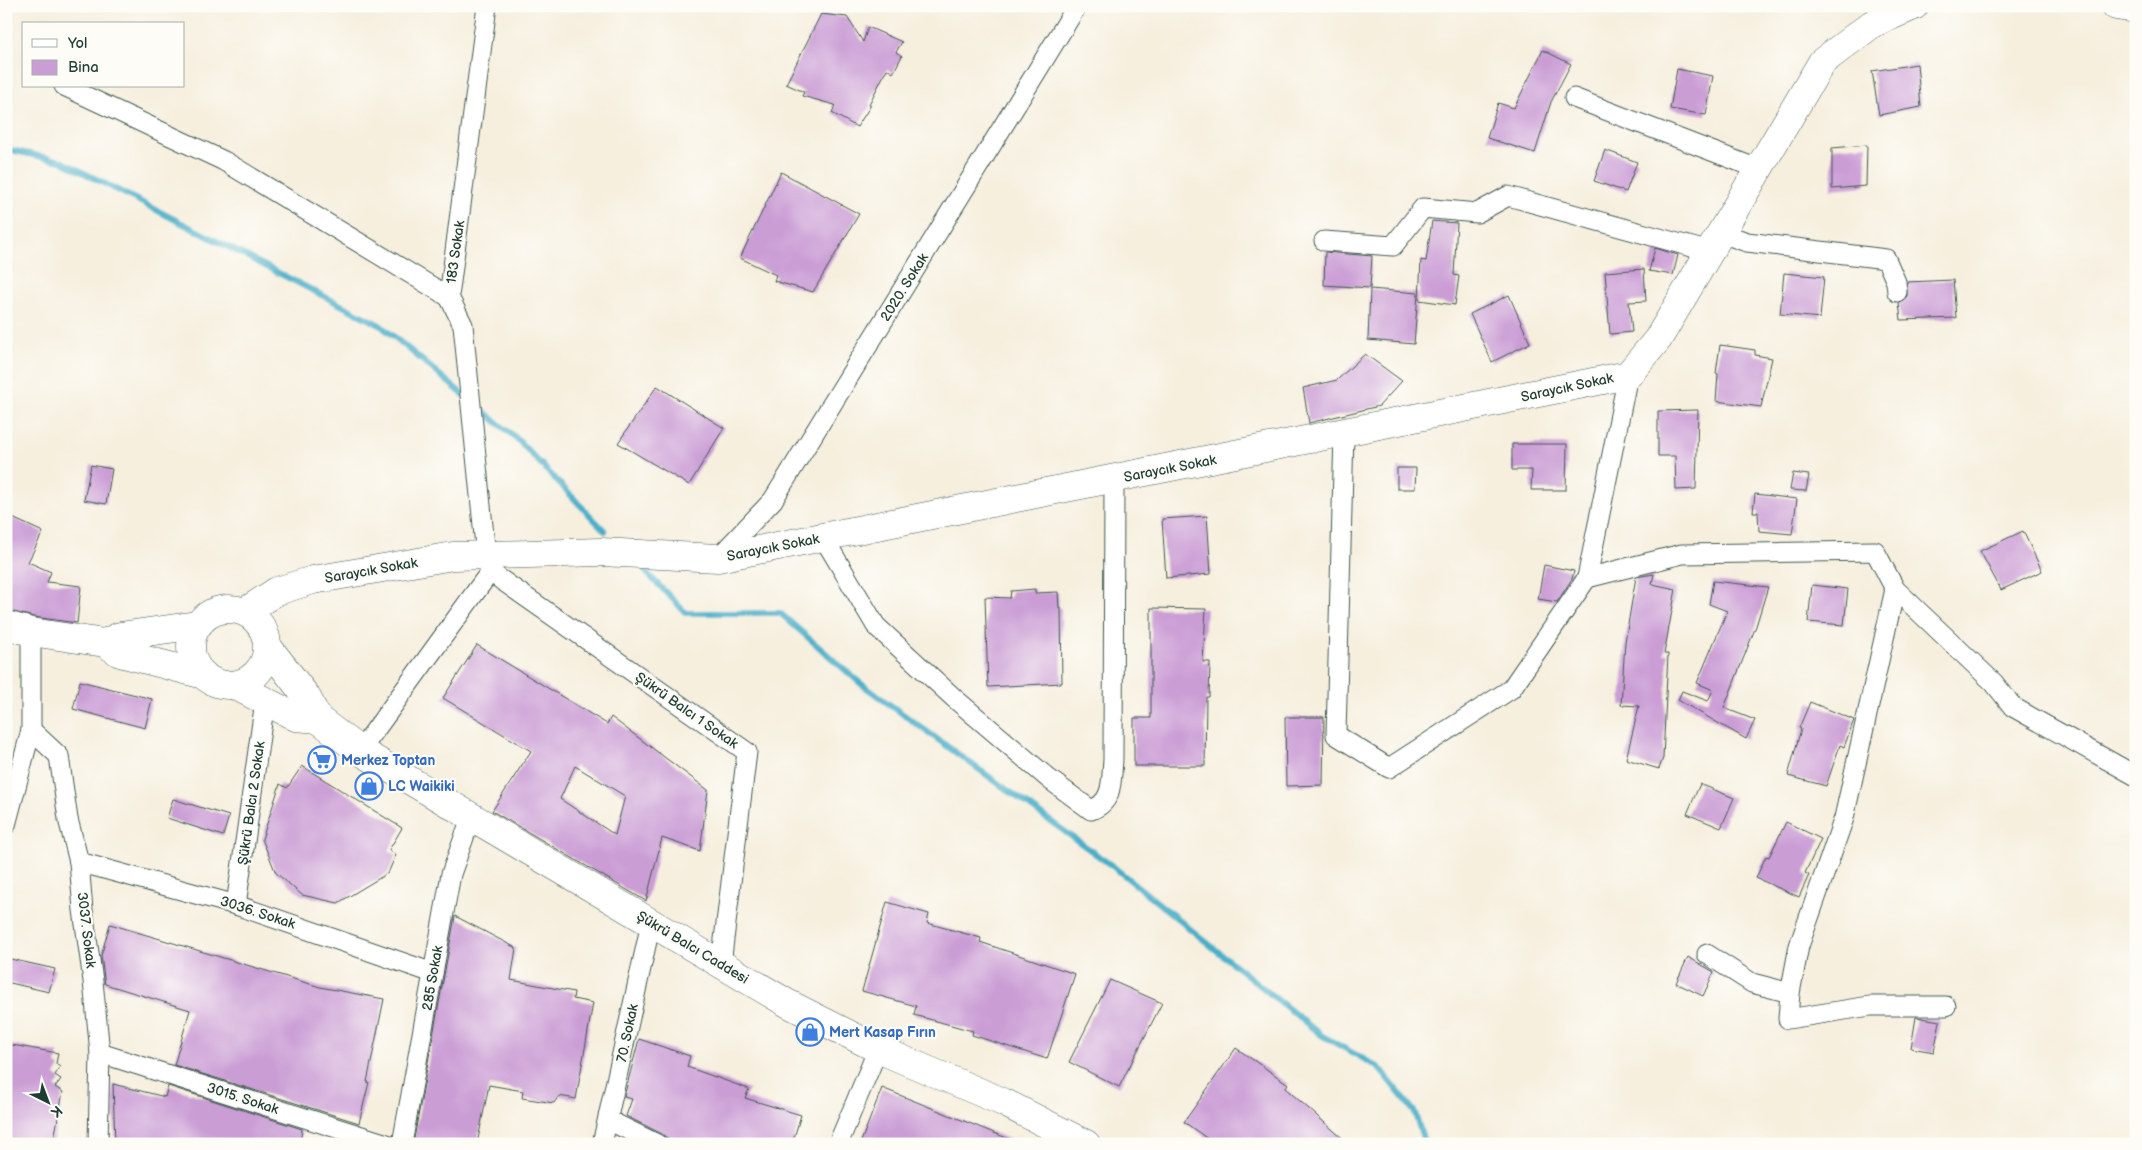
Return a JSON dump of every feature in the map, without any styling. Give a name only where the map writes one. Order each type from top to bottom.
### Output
[{"type":"street","name":"183 Sokak","points":[[488,6],[449,297],[463,325],[488,564]]},
{"type":"street","name":"2020. Sokak","points":[[718,558],[773,500],[1077,6]]},
{"type":"street","name":"Saraycık Sokak","points":[[246,611],[277,591],[313,580],[453,556],[488,564],[601,552],[718,558],[1628,375],[1658,339],[1822,62],[1872,24],[1914,6]]},
{"type":"street","points":[[2116,6],[2136,9]]},
{"type":"street","points":[[68,88],[224,161],[449,297]]},
{"type":"street","points":[[1574,98],[1758,169]]},
{"type":"street","points":[[1324,241],[1393,246],[1424,208],[1477,212],[1508,196],[1716,242],[1747,242],[1886,259],[1896,282],[1897,292]]},
{"type":"street","points":[[1344,433],[1336,736],[1389,768],[1511,689],[1587,578],[1628,375]]},
{"type":"street","points":[[823,537],[876,626],[1012,748],[1049,779],[1091,810],[1099,808],[1110,794],[1113,760],[1114,479]]},
{"type":"street","points":[[1587,578],[1682,554],[1875,551],[1895,589],[1994,683],[2013,707],[2136,776]]},
{"type":"street","points":[[360,751],[488,564]]},
{"type":"street","name":"Şükrü Balcı 1 Sokak","points":[[488,564],[747,752],[721,964]]},
{"type":"street","points":[[1895,589],[1844,818],[1799,946],[1790,993],[1788,1019],[1870,1006],[1946,1006]]},
{"type":"street","points":[[6,825],[32,730],[19,629],[105,643],[120,653],[204,676],[223,685],[234,685],[245,682],[262,668],[268,647],[267,636],[262,626],[246,611],[224,608],[204,617],[197,625],[192,635],[192,657],[196,667],[204,676]]},
{"type":"street","points":[[105,643],[120,636],[197,625]]},
{"type":"street","name":"Şükrü Balcı Caddesi","points":[[268,647],[306,696],[318,719],[360,751],[472,815],[787,1003],[878,1049],[1004,1102],[1086,1144]]},
{"type":"street","name":"Şükrü Balcı Caddesi","points":[[234,685],[296,717],[318,719]]},
{"type":"street","name":"Şükrü Balcı 2 Sokak","points":[[236,904],[265,701]]},
{"type":"street","name":"3037. Sokak","points":[[32,730],[59,756],[68,819],[79,862],[100,1053],[98,1144]]},
{"type":"street","name":"285 Sokak","points":[[402,1144],[451,874],[472,815]]},
{"type":"street","name":"3036. Sokak","points":[[79,862],[236,904],[433,973]]},
{"type":"street","name":"70. Sokak","points":[[602,1144],[651,922]]},
{"type":"street","points":[[1707,954],[1752,983],[1790,993]]},
{"type":"street","points":[[838,1144],[878,1049]]},
{"type":"street","name":"3015. Sokak","points":[[100,1053],[386,1144]]},
{"type":"street","points":[[608,1120],[657,1144]]},
{"type":"building","points":[[821,14],[847,17],[863,42],[868,27],[902,42],[896,52],[902,56],[893,73],[887,69],[869,104],[871,105],[857,127],[832,113],[835,105],[802,96],[804,92],[786,84]]},
{"type":"building","points":[[1543,50],[1571,64],[1551,102],[1535,153],[1487,138],[1498,103],[1514,108]]},
{"type":"building","points":[[1917,64],[1921,107],[1879,115],[1872,71]]},
{"type":"building","points":[[1677,69],[1713,76],[1706,115],[1670,109]]},
{"type":"building","points":[[1867,145],[1866,186],[1832,189],[1832,148]]},
{"type":"building","points":[[1605,150],[1637,162],[1626,192],[1594,181]]},
{"type":"building","points":[[781,172],[859,214],[813,292],[774,281],[776,275],[740,258]]},
{"type":"building","points":[[1432,221],[1457,223],[1454,275],[1459,276],[1455,305],[1419,300],[1421,260],[1426,261]]},
{"type":"building","points":[[1655,248],[1678,255],[1673,275],[1649,271]]},
{"type":"building","points":[[1325,252],[1372,256],[1370,288],[1324,285]]},
{"type":"building","points":[[1644,269],[1646,301],[1629,302],[1632,332],[1610,334],[1605,272]]},
{"type":"building","points":[[1784,273],[1824,277],[1820,318],[1780,314]]},
{"type":"building","points":[[1953,280],[1956,318],[1901,320],[1899,303],[1907,296],[1907,282]]},
{"type":"building","points":[[1370,289],[1418,293],[1414,344],[1368,340]]},
{"type":"building","points":[[1509,295],[1530,343],[1492,362],[1470,314]]},
{"type":"building","points":[[1720,345],[1755,350],[1755,355],[1772,358],[1761,407],[1716,401],[1718,374],[1716,373]]},
{"type":"building","points":[[1365,354],[1402,381],[1379,406],[1309,423],[1303,388],[1337,380]]},
{"type":"building","points":[[657,386],[724,428],[689,485],[618,443]]},
{"type":"building","points":[[1698,410],[1696,489],[1676,490],[1675,456],[1658,456],[1658,411]]},
{"type":"building","points":[[1512,444],[1567,444],[1566,490],[1531,490],[1532,470],[1512,470]]},
{"type":"building","points":[[91,465],[112,469],[106,504],[84,500]]},
{"type":"building","points":[[1397,468],[1416,468],[1415,489],[1397,489]]},
{"type":"building","points":[[1793,473],[1809,475],[1806,491],[1790,490]]},
{"type":"building","points":[[1755,494],[1797,499],[1792,534],[1759,531],[1758,512],[1753,512]]},
{"type":"building","points":[[6,515],[43,532],[28,562],[51,572],[47,582],[81,586],[77,623],[34,617],[6,610]]},
{"type":"building","points":[[1207,516],[1211,574],[1166,578],[1162,519]]},
{"type":"building","points":[[2023,531],[2042,571],[2001,590],[1980,551]]},
{"type":"building","points":[[1544,565],[1574,571],[1572,579],[1557,602],[1538,599]]},
{"type":"building","points":[[1654,574],[1652,584],[1676,589],[1664,654],[1668,654],[1663,758],[1659,769],[1626,759],[1639,706],[1621,705],[1625,642],[1636,577]]},
{"type":"building","points":[[1713,581],[1768,587],[1756,626],[1724,708],[1755,720],[1746,739],[1678,700],[1682,691],[1708,701],[1713,690],[1697,683],[1727,611],[1709,604]]},
{"type":"building","points":[[1812,585],[1848,589],[1844,625],[1808,622]]},
{"type":"building","points":[[1035,589],[1035,593],[1058,592],[1059,608],[1061,608],[1062,683],[988,687],[985,597],[1010,598],[1011,591]]},
{"type":"building","points":[[1151,608],[1206,609],[1203,662],[1210,662],[1209,697],[1206,697],[1205,766],[1134,766],[1134,718],[1151,718]]},
{"type":"building","points":[[477,645],[607,724],[611,717],[708,790],[700,851],[662,838],[646,901],[492,811],[531,751],[443,698]],"holes":[[[575,766],[625,796],[615,835],[560,799]]]},
{"type":"building","points":[[80,681],[152,699],[145,728],[73,709]]},
{"type":"building","points":[[1810,702],[1854,720],[1844,747],[1840,745],[1826,786],[1788,776],[1801,729],[1799,728]]},
{"type":"building","points":[[1285,717],[1324,717],[1323,785],[1286,786]]},
{"type":"building","points":[[302,766],[402,828],[389,850],[396,855],[388,873],[338,903],[302,895],[276,873],[262,839],[280,784],[287,788]]},
{"type":"building","points":[[1700,784],[1734,798],[1721,828],[1687,814]]},
{"type":"building","points":[[173,799],[229,816],[223,836],[167,818]]},
{"type":"building","points":[[1786,822],[1821,839],[1805,873],[1809,875],[1799,897],[1756,878],[1766,856],[1769,857]]},
{"type":"building","points":[[887,902],[929,914],[927,923],[981,938],[980,942],[1075,974],[1047,1059],[972,1035],[973,1031],[914,1015],[916,1006],[862,991]]},
{"type":"building","points":[[455,916],[516,948],[511,980],[574,992],[573,999],[593,1003],[576,1099],[559,1096],[554,1103],[522,1098],[523,1091],[489,1085],[477,1144],[413,1144]]},
{"type":"building","points":[[110,924],[320,987],[384,999],[367,1082],[369,1082],[359,1123],[174,1065],[190,1010],[105,984],[101,956]]},
{"type":"building","points":[[1688,957],[1714,972],[1703,996],[1676,983]]},
{"type":"building","points":[[6,958],[55,969],[49,992],[6,982]]},
{"type":"building","points":[[1110,980],[1162,1003],[1119,1087],[1069,1062]]},
{"type":"building","points":[[1916,1017],[1940,1021],[1934,1052],[1911,1048]]},
{"type":"building","points":[[639,1039],[690,1056],[687,1067],[749,1089],[745,1098],[801,1115],[792,1144],[668,1144],[667,1138],[662,1134],[626,1116],[632,1099],[624,1097]]},
{"type":"building","points":[[6,1044],[58,1053],[56,1064],[60,1067],[55,1075],[61,1079],[55,1087],[63,1092],[53,1144],[6,1144]]},
{"type":"building","points":[[1236,1048],[1288,1084],[1285,1088],[1349,1144],[1215,1144],[1184,1122]]},
{"type":"building","points":[[113,1084],[165,1097],[168,1086],[302,1129],[300,1144],[115,1144]]},
{"type":"building","points":[[882,1088],[1019,1143],[860,1144]]},
{"type":"waterway","points":[[6,149],[61,161],[380,325],[466,397]]},
{"type":"waterway","points":[[476,405],[516,438],[605,531]]},
{"type":"waterway","points":[[645,571],[686,613],[780,613],[860,683],[1115,868],[1321,1035],[1378,1067],[1414,1111],[1425,1144]]},
{"type":"place","name":"Merkez Toptan","points":[[322,760]]},
{"type":"place","name":"LC Waikiki","points":[[369,786]]},
{"type":"place","name":"Mert Kasap Fırın","points":[[810,1032]]}]
